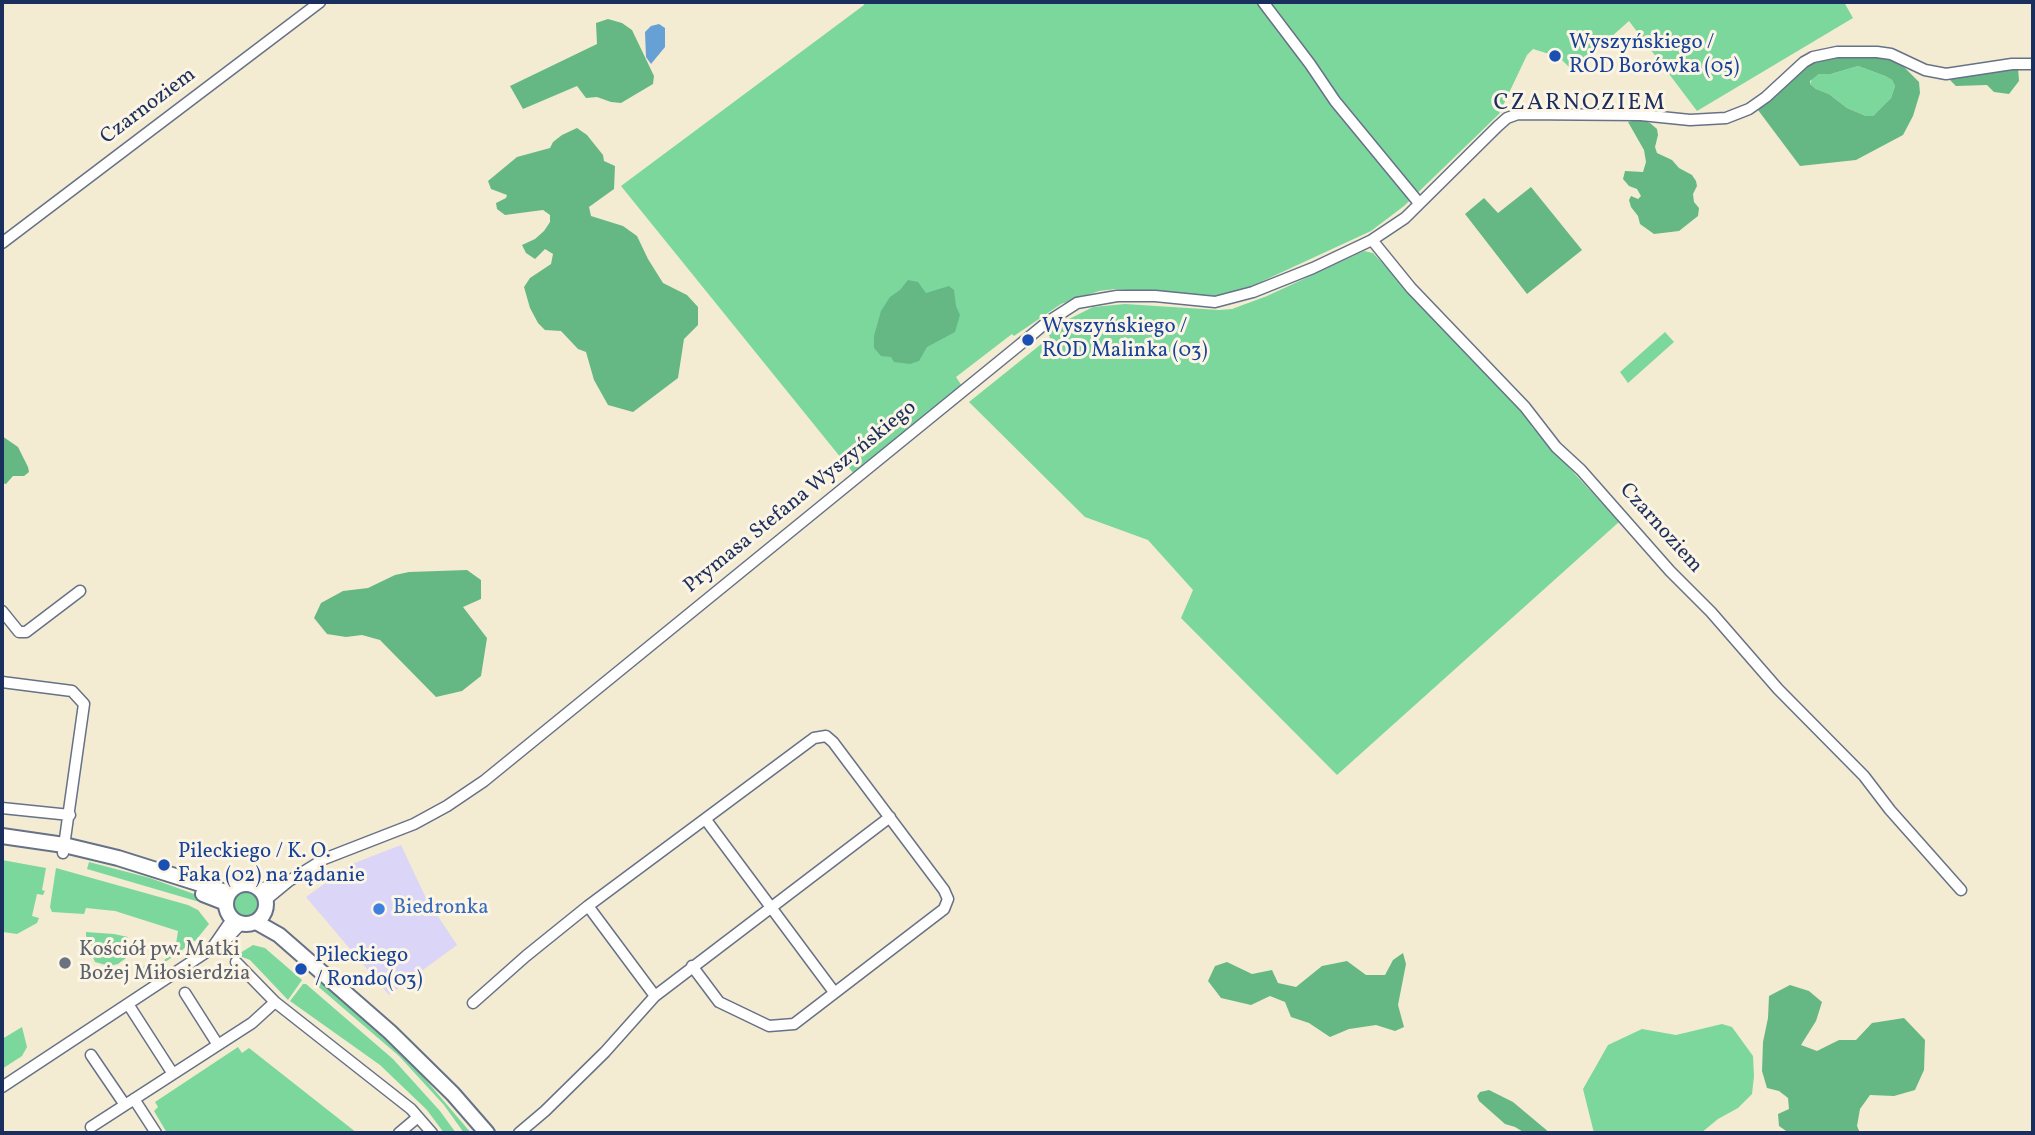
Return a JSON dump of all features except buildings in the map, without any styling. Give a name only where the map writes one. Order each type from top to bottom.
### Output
[{"type":"main road","points":[[2,836],[118,858],[227,898],[253,911],[400,1042],[453,1094],[487,1133]]},
{"type":"main road","points":[[2,845],[63,849]]},
{"type":"main road","points":[[227,898],[240,884],[247,883],[253,911]]},
{"type":"street","name":"Czarnoziem","points":[[2,243],[320,2]]},
{"type":"street","points":[[1263,2],[1335,101],[1419,203]]},
{"type":"street","points":[[1372,240],[1405,218],[1498,126],[1507,118],[1518,114],[1641,115],[1690,120],[1726,118],[1740,114],[1766,97],[1804,62],[1813,57],[1837,52],[1877,51],[1891,54],[1924,70],[1946,74],[2012,64],[2033,64]]},
{"type":"street","name":"Czarnoziem","points":[[1372,240],[1411,288],[1525,407],[1556,447],[1581,470],[1778,689],[1864,776],[1890,810],[1961,890]]},
{"type":"street","name":"Prymasa Stefana Wyszyńskiego","points":[[2,1087],[211,949],[289,881],[333,855],[414,824],[484,781],[1065,310],[1087,300],[1116,296],[1155,296],[1215,302],[1228,300],[1312,268],[1372,240]]},
{"type":"street","points":[[2,611],[19,632],[26,632],[80,591]]},
{"type":"street","points":[[2,682],[72,691],[84,704],[63,849]]},
{"type":"street","points":[[473,1003],[588,906],[814,738],[825,736],[834,742],[944,890],[948,899],[944,909],[794,1024],[769,1026],[719,1002],[692,966]]},
{"type":"street","points":[[2,808],[70,815]]},
{"type":"street","points":[[519,1133],[605,1052],[655,996],[890,817]]},
{"type":"street","points":[[706,820],[834,992]]},
{"type":"street","points":[[588,906],[655,996]]},
{"type":"street","points":[[236,962],[275,1002],[418,1117],[432,1133]]},
{"type":"street","points":[[185,993],[218,1045]]},
{"type":"street","points":[[91,1128],[253,1023],[275,1002]]},
{"type":"street","points":[[128,1004],[173,1074]]},
{"type":"street","points":[[91,1055],[156,1133]]},
{"type":"street","points":[[400,1133],[418,1117]]},
{"type":"shaded area","points":[[401,845],[426,898],[457,945],[389,995],[306,897],[352,864]]},
{"type":"green space","points":[[863,2],[1844,2],[1853,18],[1697,111],[1629,21],[1573,71],[1559,57],[1533,49],[1527,55],[1499,114],[1404,206],[1371,231],[1239,292],[1217,296],[1185,296],[1115,289],[1099,291],[1061,304],[1014,336],[1012,334],[956,377],[962,386],[854,474],[621,186],[864,5]]},
{"type":"green space","points":[[608,19],[622,23],[632,30],[654,76],[653,84],[621,103],[597,97],[586,98],[577,86],[523,109],[510,86],[597,44],[596,23]]},
{"type":"green space","points":[[1839,56],[1878,56],[1901,64],[1919,82],[1920,93],[1913,116],[1903,135],[1856,160],[1800,166],[1758,110],[1798,71],[1810,63]],"holes":[[[1858,66],[1892,80],[1895,86],[1891,98],[1873,116],[1847,108],[1810,84],[1819,74],[1831,74]]]},
{"type":"green space","points":[[1858,66],[1885,76],[1892,80],[1895,86],[1891,98],[1873,116],[1847,108],[1810,84],[1819,74],[1831,74]]},
{"type":"green space","points":[[2018,67],[2019,81],[2009,94],[1994,92],[1987,85],[1956,86],[1950,80],[1951,76]]},
{"type":"green space","points":[[1640,119],[1657,129],[1657,153],[1672,160],[1696,181],[1693,194],[1694,202],[1699,208],[1698,216],[1679,231],[1654,234],[1640,224],[1631,207],[1631,196],[1638,199],[1641,196],[1637,189],[1629,186],[1623,179],[1625,171],[1643,172],[1646,162],[1644,150],[1628,122]]},
{"type":"green space","points":[[577,128],[587,135],[603,155],[604,161],[615,166],[614,189],[589,207],[591,216],[623,226],[637,236],[663,283],[687,295],[698,307],[698,325],[684,339],[678,378],[633,412],[608,405],[594,380],[586,352],[578,349],[561,331],[545,330],[530,308],[524,287],[530,278],[551,264],[553,254],[545,249],[535,259],[526,253],[522,245],[544,231],[550,222],[550,215],[543,210],[505,215],[497,209],[496,203],[507,195],[491,189],[488,181],[517,157],[550,148],[562,135]]},
{"type":"green space","points":[[1531,187],[1582,250],[1527,294],[1465,214],[1484,198],[1498,213]]},
{"type":"green space","points":[[1364,251],[1373,253],[1527,417],[1532,427],[1619,522],[1337,775],[1181,618],[1193,590],[1148,540],[1085,517],[969,402],[1050,337],[1047,332],[1093,307],[1125,304],[1232,309],[1267,296]]},
{"type":"green space","points":[[908,280],[918,282],[926,293],[949,286],[954,290],[960,315],[955,332],[927,347],[919,361],[910,364],[894,362],[891,357],[881,356],[874,348],[874,336],[881,311],[890,297]]},
{"type":"green space","points":[[1665,332],[1674,342],[1628,383],[1620,372]]},
{"type":"green space","points":[[2,436],[18,447],[29,472],[24,476],[13,476],[6,484],[2,483]]},
{"type":"green space","points":[[467,570],[481,580],[481,599],[463,607],[487,638],[481,676],[462,691],[436,697],[380,640],[362,635],[346,637],[327,634],[314,618],[321,603],[343,591],[368,588],[395,575],[409,572]]},
{"type":"green space","points":[[2,860],[46,868],[42,890],[45,891],[43,895],[37,894],[32,916],[39,918],[37,923],[17,934],[3,932]]},
{"type":"green space","points":[[89,862],[150,878],[205,898],[203,903],[87,869]]},
{"type":"green space","points":[[56,868],[188,905],[198,910],[209,924],[196,940],[143,978],[141,971],[144,966],[147,964],[151,969],[180,949],[176,944],[178,931],[115,911],[86,908],[84,914],[52,912],[50,907]]},
{"type":"green space","points":[[246,891],[255,895],[259,904],[255,913],[246,917],[237,913],[233,904],[237,895]]},
{"type":"green space","points":[[86,932],[128,937],[119,947],[121,952],[130,955],[118,964],[109,966],[95,962],[92,955],[87,953],[94,950]]},
{"type":"green space","points":[[253,945],[265,948],[302,980],[288,1000],[250,960],[237,955]]},
{"type":"green space","points":[[1403,953],[1406,964],[1398,1005],[1404,1027],[1395,1031],[1376,1025],[1349,1029],[1330,1037],[1309,1023],[1291,1017],[1285,1002],[1270,996],[1251,1005],[1221,998],[1208,981],[1215,966],[1227,962],[1252,974],[1272,970],[1278,983],[1296,987],[1322,966],[1347,961],[1366,975],[1385,975],[1393,960]]},
{"type":"green space","points":[[317,980],[330,988],[408,1059],[471,1133],[464,1133],[444,1105],[399,1056],[314,983]]},
{"type":"green space","points":[[303,984],[393,1059],[456,1133],[444,1133],[427,1110],[380,1065],[290,1001]]},
{"type":"green space","points":[[1790,985],[1809,991],[1822,1002],[1816,1021],[1801,1045],[1817,1051],[1839,1040],[1856,1040],[1872,1023],[1904,1018],[1925,1040],[1924,1070],[1915,1090],[1894,1096],[1870,1095],[1860,1109],[1857,1126],[1860,1133],[1789,1133],[1779,1126],[1778,1114],[1789,1109],[1788,1098],[1779,1091],[1767,1088],[1762,1071],[1763,1042],[1769,996]]},
{"type":"green space","points":[[1722,1024],[1732,1027],[1753,1056],[1752,1094],[1738,1108],[1701,1133],[1594,1133],[1583,1089],[1608,1045],[1642,1029],[1676,1035]]},
{"type":"green space","points":[[22,1027],[27,1047],[22,1056],[2,1069],[2,1039]]},
{"type":"green space","points":[[238,1047],[242,1053],[249,1048],[357,1133],[167,1133],[154,1111],[158,1107],[155,1102]]},
{"type":"green space","points":[[1489,1090],[1513,1102],[1550,1133],[1525,1133],[1505,1124],[1479,1101],[1477,1096],[1480,1092]]},
{"type":"water","points":[[659,24],[665,28],[665,47],[651,64],[646,57],[645,32],[651,26]]},
{"type":"place","name":"Wyszyńskiego / ROD Borówka (05)","points":[[1555,56]]},
{"type":"place","name":"Wyszyńskiego / ROD Malinka (03)","points":[[1028,340]]},
{"type":"place","name":"Pileckiego / K. O. Faka (02) na żądanie","points":[[164,865]]},
{"type":"place","name":"Biedronka","points":[[379,909]]},
{"type":"place","name":"Kościół pw. Matki Bożej Miłosierdzia","points":[[65,963]]},
{"type":"place","name":"Pileckiego / Rondo(03)","points":[[301,969]]},
{"type":"district","name":"CZARNOZIEM","points":[[1580,105]]}]
